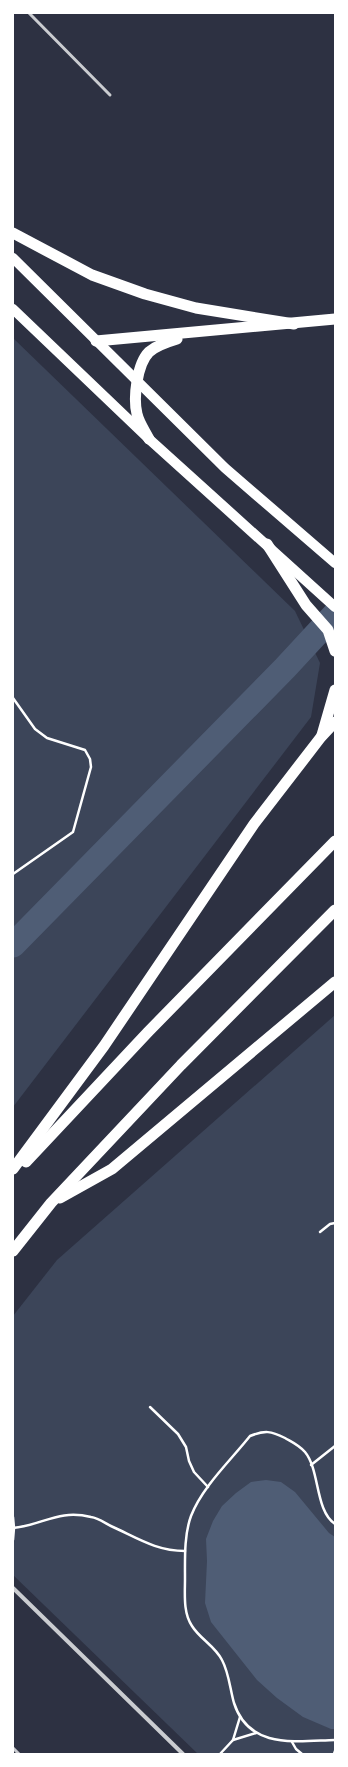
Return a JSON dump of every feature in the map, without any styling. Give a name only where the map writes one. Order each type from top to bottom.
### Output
[{"type":"highway","points":[[13,233],[92,275],[145,294],[196,308],[294,324]]},
{"type":"highway","points":[[96,341],[294,324],[335,319]]},
{"type":"highway","points":[[149,439],[137,414],[135,394],[141,367],[148,353],[161,344],[194,333]]},
{"type":"highway","points":[[267,544],[306,605],[328,630],[335,651]]},
{"type":"highway","points":[[321,737],[335,690]]},
{"type":"highway","points":[[13,1169],[104,1046],[254,824],[321,737],[335,722]]},
{"type":"highway","points":[[13,1176],[148,1032],[335,842]]},
{"type":"highway","points":[[13,1251],[51,1203],[181,1065],[335,910]]},
{"type":"highway","points":[[51,1203],[112,1169],[335,982]]},
{"type":"main road","points":[[13,258],[226,468],[335,563]]},
{"type":"main road","points":[[13,309],[149,439],[335,607]]},
{"type":"street","points":[[13,1588],[183,1754]]},
{"type":"lane","points":[[29,13],[110,95]]},
{"type":"lane","points":[[13,1748],[19,1754]]},
{"type":"path","points":[[13,698],[35,729],[47,738],[85,750],[90,759],[91,767],[73,832],[13,874]]},
{"type":"path","points":[[320,1232],[330,1224],[335,1223]]},
{"type":"path","points":[[150,1407],[178,1434],[186,1447],[189,1461],[194,1472],[208,1487]]},
{"type":"path","points":[[335,1524],[327,1516],[311,1465],[306,1454],[298,1445],[275,1433],[262,1432],[250,1436],[198,1501],[191,1517],[185,1551],[186,1612],[192,1626],[222,1659],[228,1676],[234,1703],[240,1717],[257,1733],[270,1739],[292,1742],[335,1740]]},
{"type":"path","points":[[311,1465],[335,1446]]},
{"type":"path","points":[[14,1528],[29,1525],[56,1516],[72,1514],[92,1517],[156,1547],[170,1551],[185,1551]]},
{"type":"path","points":[[13,1517],[13,1540]]},
{"type":"path","points":[[220,1754],[233,1740],[240,1717]]},
{"type":"path","points":[[233,1740],[257,1733]]},
{"type":"path","points":[[292,1742],[296,1749],[302,1754]]},
{"type":"shaded area","points":[[13,338],[295,611],[320,663],[311,717],[13,1107]]},
{"type":"shaded area","points":[[335,1015],[335,1754],[198,1754],[13,1575],[13,1316],[57,1260]]},
{"type":"shaded area","points":[[266,1480],[281,1482],[295,1492],[329,1533],[335,1537],[335,1729],[331,1729],[303,1717],[277,1698],[257,1680],[211,1622],[205,1603],[207,1561],[206,1539],[213,1521],[222,1506],[236,1493],[251,1482]]},
{"type":"waterway","points":[[13,945],[285,668],[335,614]]}]
